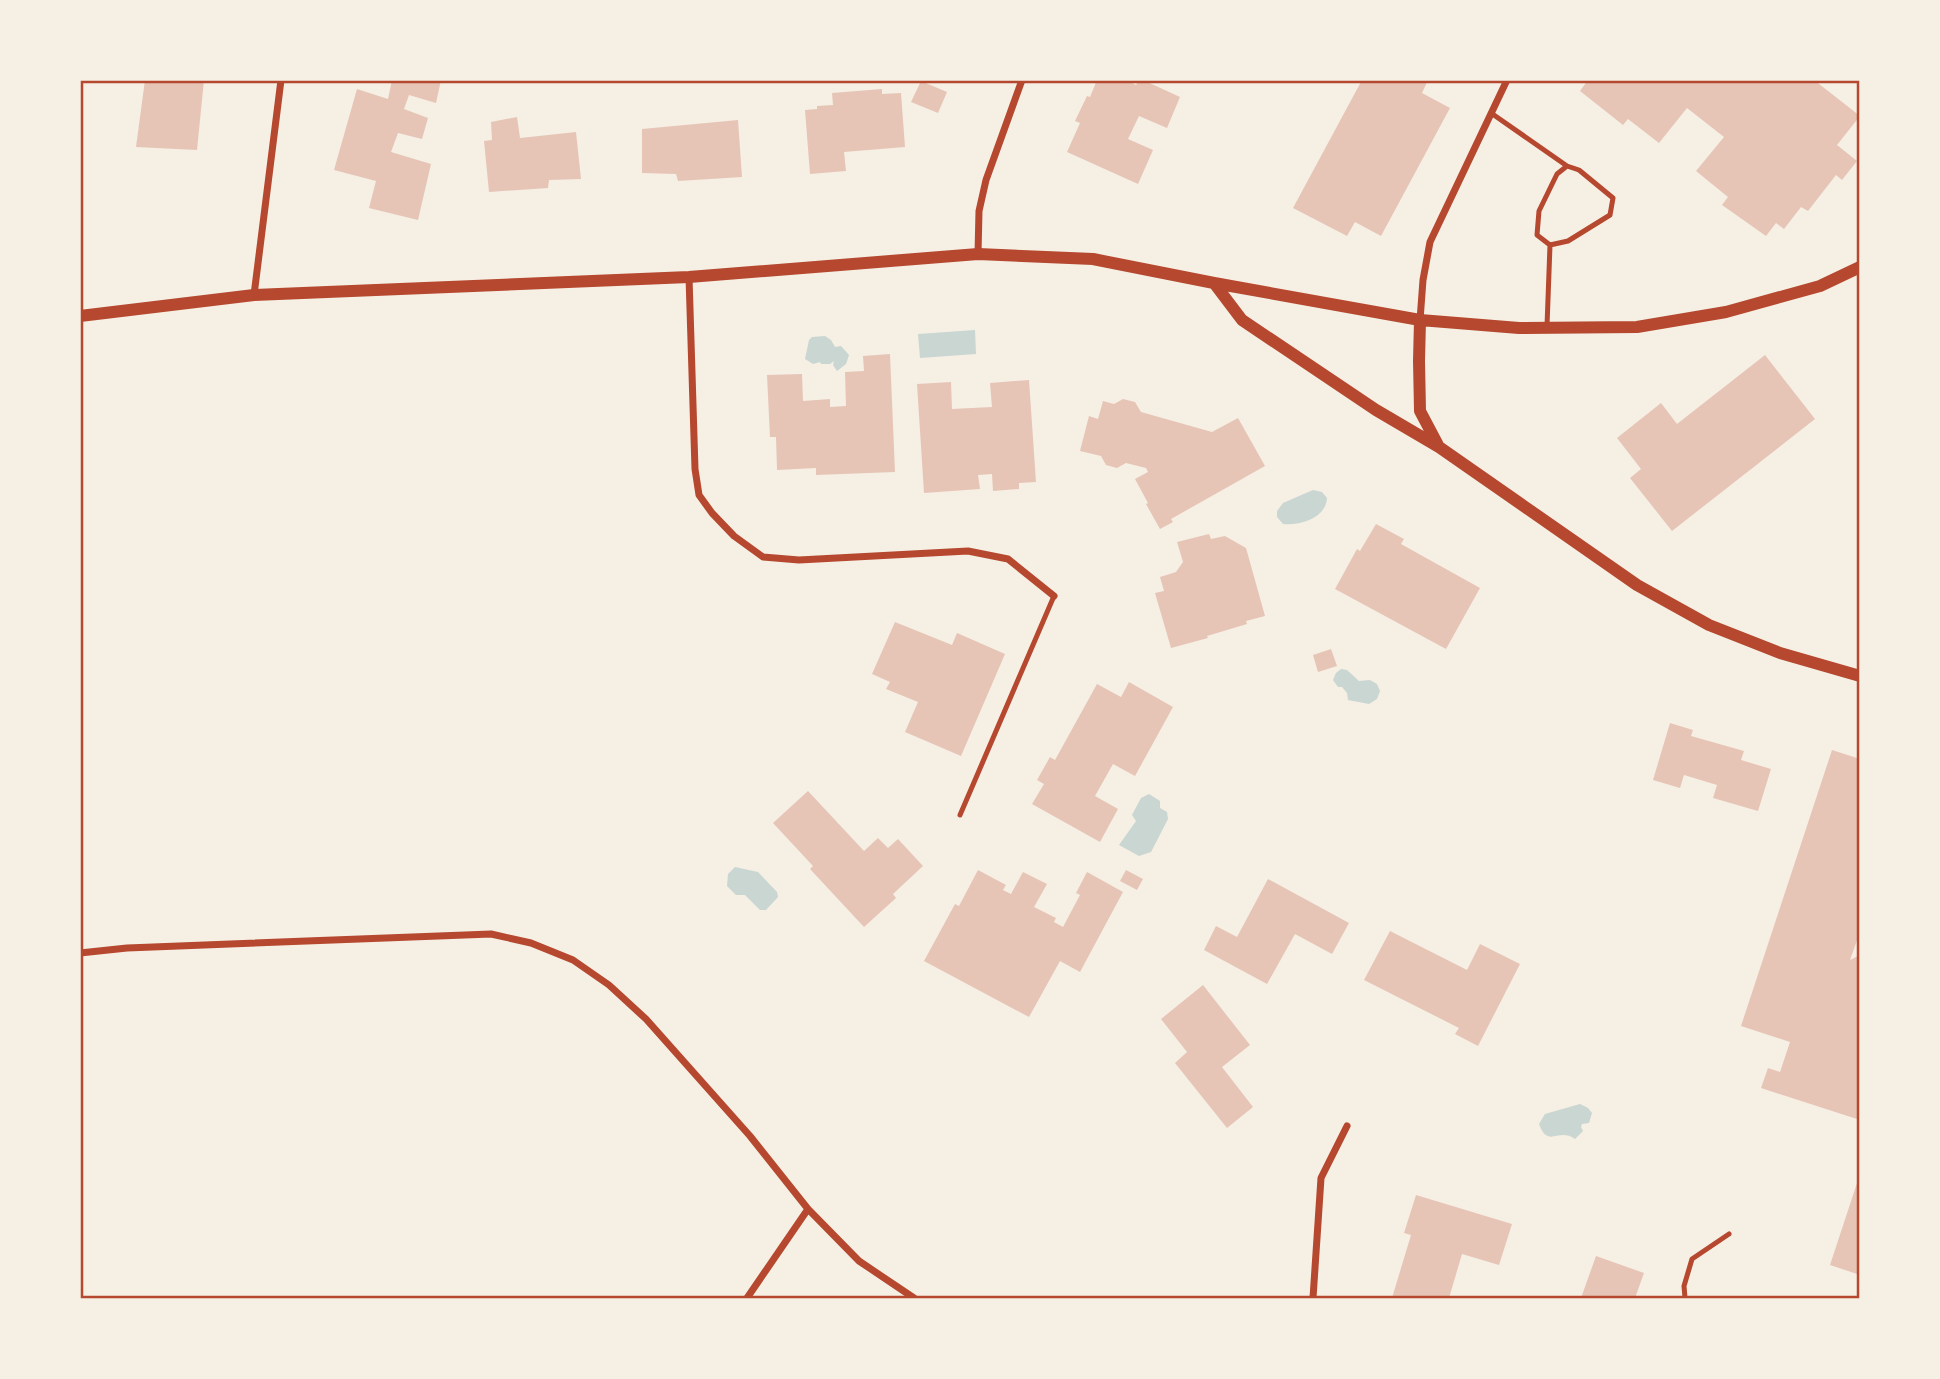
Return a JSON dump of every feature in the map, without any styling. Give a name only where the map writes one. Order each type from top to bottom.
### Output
[{"type":"street","points":[[254,295],[281,80]]},
{"type":"street","points":[[978,254],[979,211],[986,180],[1022,80]]},
{"type":"street","points":[[1439,447],[1420,411],[1420,320],[1423,280],[1430,242],[1507,80]]},
{"type":"street","points":[[80,316],[254,295],[689,277],[978,254],[1093,259],[1420,320],[1519,328],[1637,327],[1726,312],[1820,286],[1860,267]]},
{"type":"street","points":[[689,277],[695,469],[699,495],[734,536],[763,557],[799,560],[968,551],[1008,559],[1054,596]]},
{"type":"street","points":[[1214,283],[1242,320],[1376,411],[1439,447],[1637,585],[1709,625],[1780,653],[1860,676]]},
{"type":"street","points":[[80,953],[127,948],[491,934],[531,943],[573,960],[609,985],[646,1019],[750,1136],[808,1209],[859,1261],[914,1298]]},
{"type":"street","points":[[1313,1298],[1321,1178],[1347,1126]]},
{"type":"street","points":[[747,1298],[808,1209]]},
{"type":"lane","points":[[1491,113],[1567,166],[1579,170],[1613,198],[1610,215],[1568,241],[1550,245]]},
{"type":"lane","points":[[1550,245],[1536,234],[1539,211],[1557,174],[1567,166]]},
{"type":"lane","points":[[1547,327],[1550,245]]},
{"type":"lane","points":[[960,815],[1054,596]]},
{"type":"lane","points":[[1685,1298],[1684,1286],[1692,1259],[1729,1234]]},
{"type":"shaded area","points":[[975,330],[976,354],[920,358],[918,334]]},
{"type":"shaded area","points":[[825,336],[835,347],[841,346],[849,355],[846,364],[837,371],[833,365],[834,361],[830,364],[813,364],[805,359],[809,340],[812,337]]},
{"type":"shaded area","points":[[1313,490],[1322,492],[1327,498],[1322,511],[1304,522],[1283,524],[1277,517],[1277,511],[1283,503]]},
{"type":"shaded area","points":[[1341,669],[1347,670],[1359,681],[1370,680],[1377,684],[1380,691],[1377,699],[1369,704],[1348,700],[1347,693],[1333,680]]},
{"type":"shaded area","points":[[1149,794],[1160,801],[1160,808],[1167,812],[1168,819],[1151,852],[1139,856],[1119,845],[1136,821],[1132,815],[1141,798]]},
{"type":"shaded area","points":[[735,867],[758,872],[777,892],[778,897],[766,910],[760,910],[745,895],[736,895],[727,886],[728,874]]},
{"type":"shaded area","points":[[1580,1104],[1592,1113],[1589,1123],[1582,1124],[1583,1131],[1575,1139],[1563,1135],[1550,1137],[1542,1131],[1539,1124],[1545,1114]]},
{"type":"building","points":[[145,80],[204,80],[197,150],[136,147]]},
{"type":"building","points":[[392,80],[441,80],[436,103],[409,95],[404,109],[428,118],[422,139],[398,133],[391,152],[431,164],[418,220],[369,208],[376,181],[334,170],[357,89],[388,99]]},
{"type":"building","points":[[1097,80],[1126,80],[1136,85],[1139,80],[1143,80],[1180,97],[1167,128],[1139,116],[1128,139],[1153,150],[1138,184],[1067,152],[1080,123],[1075,121]]},
{"type":"building","points":[[1362,80],[1428,80],[1422,93],[1450,108],[1381,236],[1355,222],[1347,236],[1293,208]]},
{"type":"building","points":[[1588,80],[1814,80],[1860,116],[1837,145],[1857,161],[1842,180],[1836,175],[1808,211],[1801,207],[1784,229],[1776,223],[1766,236],[1722,205],[1728,197],[1696,171],[1724,137],[1687,108],[1659,143],[1628,119],[1623,125],[1580,91]]},
{"type":"building","points":[[921,81],[947,92],[938,113],[911,102]]},
{"type":"building","points":[[882,89],[882,94],[901,93],[905,147],[844,152],[846,171],[810,174],[805,110],[833,105],[832,93]]},
{"type":"building","points":[[517,117],[520,138],[576,132],[581,179],[549,180],[548,188],[489,192],[484,141],[492,140],[491,122]]},
{"type":"building","points":[[738,120],[742,177],[678,181],[676,174],[642,173],[642,129]]},
{"type":"building","points":[[890,354],[895,472],[816,475],[816,468],[777,470],[776,437],[770,437],[767,375],[802,374],[803,401],[830,399],[830,407],[846,406],[845,372],[864,371],[863,356]]},
{"type":"building","points":[[1765,355],[1815,419],[1672,531],[1630,478],[1641,469],[1617,438],[1661,403],[1677,424]]},
{"type":"building","points":[[1029,380],[1036,482],[1019,483],[1019,489],[993,491],[992,474],[978,475],[980,489],[924,493],[917,384],[951,382],[952,409],[992,407],[990,383]]},
{"type":"building","points":[[1123,399],[1135,402],[1141,412],[1212,432],[1238,418],[1265,466],[1171,519],[1173,522],[1160,529],[1135,479],[1148,472],[1146,468],[1126,463],[1117,468],[1106,465],[1101,456],[1080,451],[1089,416],[1098,419],[1103,401],[1114,404]]},
{"type":"building","points":[[1376,524],[1404,539],[1401,544],[1480,588],[1446,649],[1335,589],[1357,549],[1360,551]]},
{"type":"building","points":[[1209,534],[1211,539],[1225,536],[1246,548],[1265,616],[1207,636],[1208,638],[1171,648],[1155,593],[1164,591],[1160,577],[1176,572],[1183,562],[1177,542]]},
{"type":"building","points":[[895,622],[952,645],[957,633],[1005,654],[961,756],[905,732],[918,702],[886,689],[890,682],[872,674]]},
{"type":"building","points":[[1331,649],[1337,666],[1318,672],[1313,655]]},
{"type":"building","points":[[1129,682],[1173,707],[1135,776],[1113,764],[1095,796],[1118,809],[1100,842],[1032,804],[1044,784],[1037,780],[1050,757],[1055,760],[1097,684],[1121,697]]},
{"type":"building","points":[[1670,723],[1693,730],[1691,736],[1744,751],[1741,760],[1771,769],[1758,811],[1713,798],[1717,785],[1684,775],[1680,788],[1653,780]]},
{"type":"building","points":[[1832,750],[1860,759],[1860,932],[1850,960],[1860,955],[1860,1120],[1761,1088],[1768,1068],[1780,1072],[1790,1042],[1741,1026]]},
{"type":"building","points":[[808,791],[864,851],[878,838],[888,848],[898,839],[923,866],[893,894],[896,898],[864,927],[810,869],[813,866],[773,823]]},
{"type":"building","points":[[978,870],[1006,885],[1003,890],[1011,894],[1023,872],[1047,884],[1034,907],[1056,918],[1054,922],[1063,927],[1080,895],[1076,893],[1087,872],[1123,892],[1080,972],[1060,961],[1029,1017],[924,961],[955,904],[959,906]]},
{"type":"building","points":[[1126,870],[1143,879],[1137,890],[1120,881]]},
{"type":"building","points":[[1268,879],[1349,923],[1332,954],[1295,934],[1267,984],[1204,950],[1216,926],[1237,937]]},
{"type":"building","points":[[1390,931],[1467,970],[1480,944],[1520,964],[1478,1046],[1455,1034],[1459,1028],[1364,980]]},
{"type":"building","points":[[1203,985],[1250,1045],[1222,1067],[1253,1107],[1227,1128],[1175,1063],[1187,1052],[1161,1019]]},
{"type":"building","points":[[1860,1177],[1860,1275],[1830,1265]]},
{"type":"building","points":[[1416,1195],[1512,1224],[1499,1265],[1462,1254],[1449,1298],[1392,1298],[1411,1235],[1404,1233]]},
{"type":"building","points":[[1596,1256],[1644,1273],[1635,1298],[1581,1298]]}]
